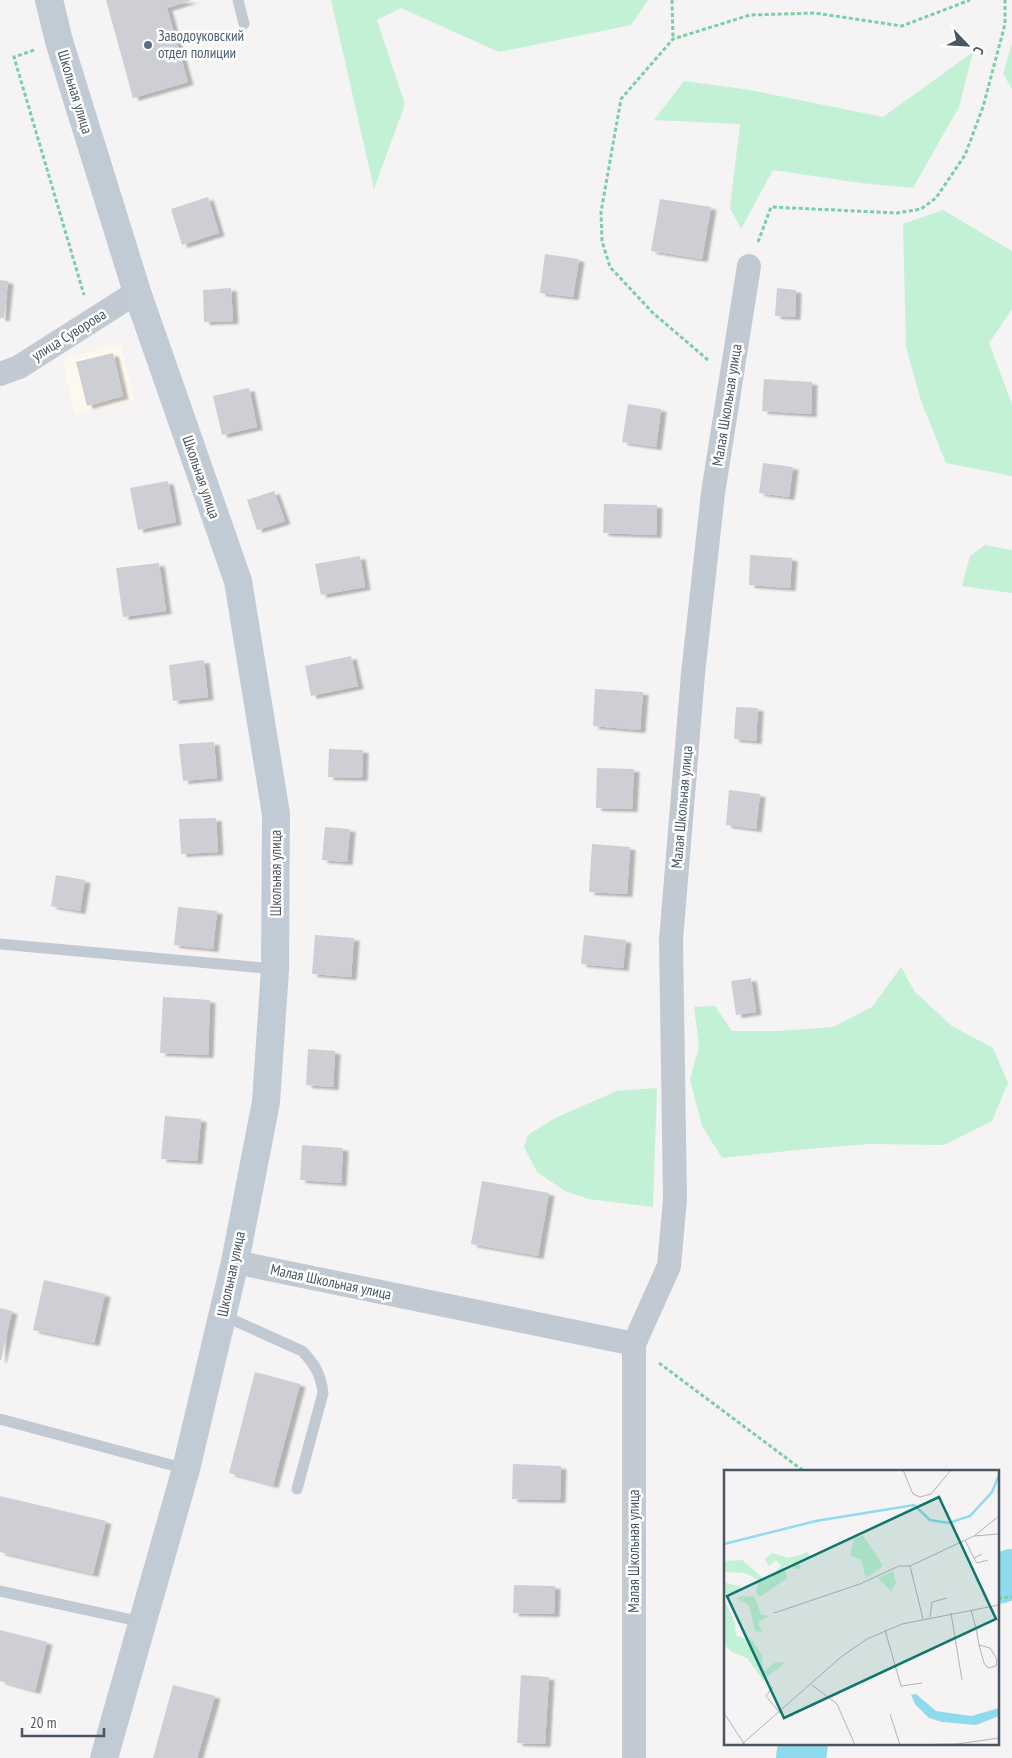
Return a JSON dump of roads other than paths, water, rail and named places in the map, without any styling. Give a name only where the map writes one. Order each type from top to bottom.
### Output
[{"type":"street","name":"Школьная улица","points":[[49,0],[59,41],[137,292],[238,581],[276,814],[275,969],[266,1102],[235,1262],[186,1470],[104,1758]]},
{"type":"street","name":"Малая Школьная улица","points":[[634,1758],[634,1344],[669,1266],[675,1198],[671,940],[693,674],[713,493],[749,266]]},
{"type":"street","name":"улица Суворова","points":[[0,374],[19,366],[137,292]]},
{"type":"street","name":"Малая Школьная улица","points":[[235,1262],[634,1344]]},
{"type":"lane","points":[[238,0],[244,24]]},
{"type":"lane","points":[[0,944],[275,969]]},
{"type":"lane","points":[[222,1315],[302,1351],[312,1361],[321,1377],[324,1393],[297,1489]]},
{"type":"lane","points":[[0,1420],[186,1470]]},
{"type":"lane","points":[[0,1591],[143,1622]]},
{"type":"waterway","points":[[1000,1578],[1012,1574]]},
{"type":"waterway","points":[[801,1758],[803,1746]]},
{"type":"place","name":"Заводоуковский отдел полиции","points":[[148,45]]}]
